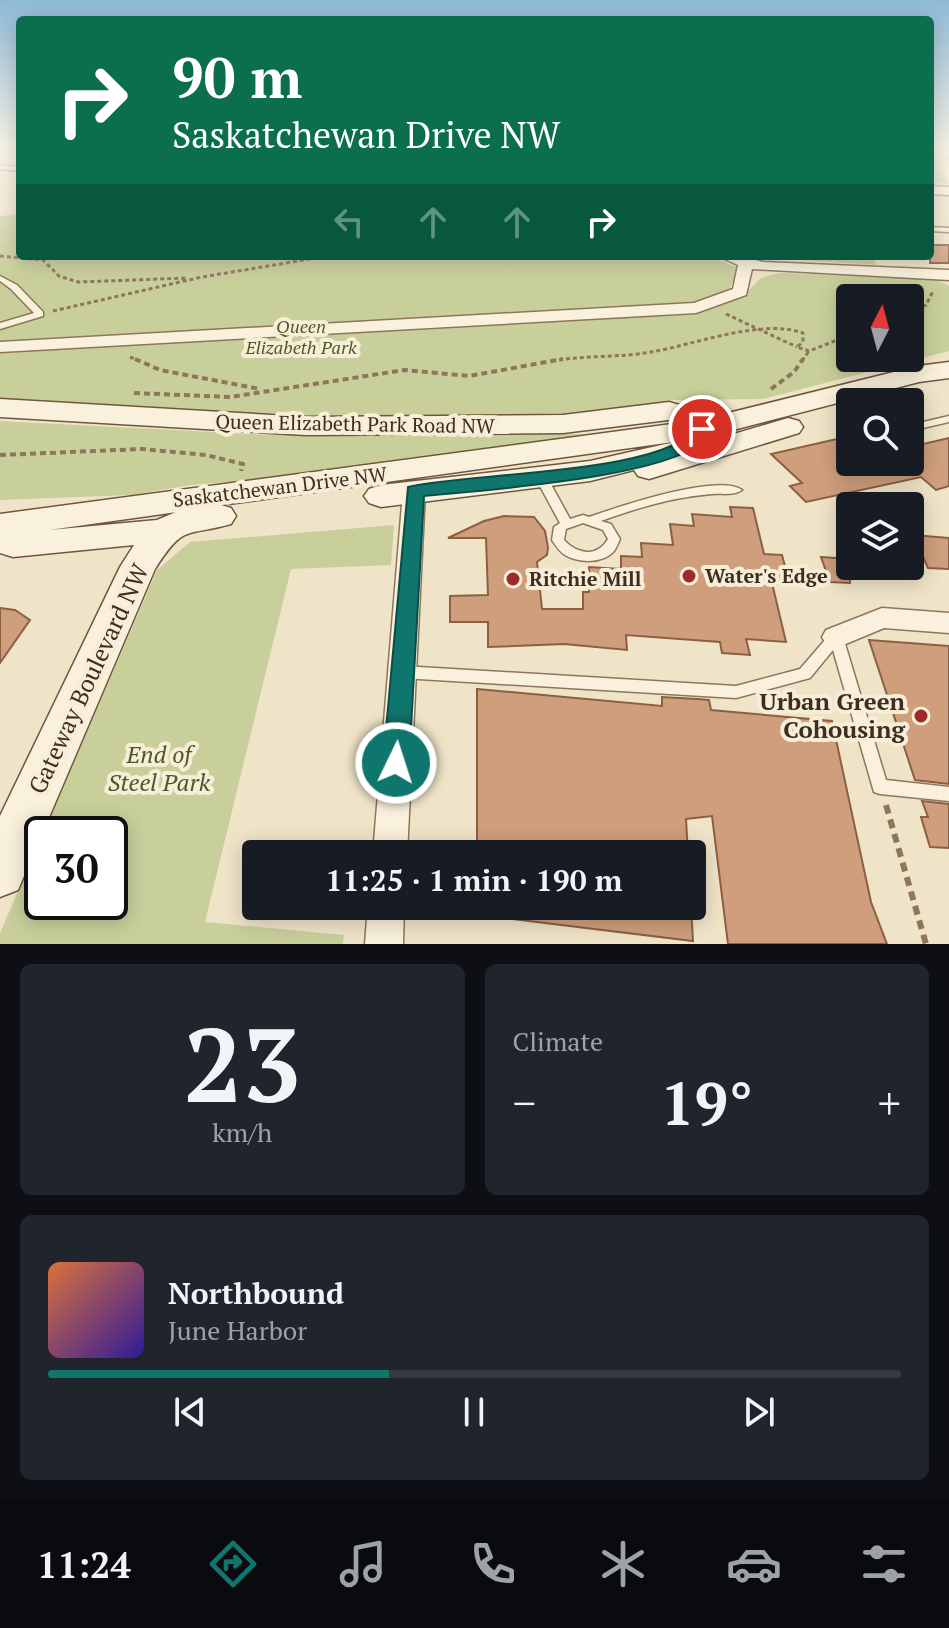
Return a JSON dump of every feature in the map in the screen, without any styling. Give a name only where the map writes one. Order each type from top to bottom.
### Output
[{"type":"main road","name":"Saskatchewan Drive NW","points":[[0,525],[702,429],[779,400],[949,370]]},
{"type":"main road","name":"Saskatchewan Drive NW","points":[[918,388],[949,379]]},
{"type":"main road","name":"Queen Elizabeth Park Road NW","points":[[0,408],[306,426],[563,424],[701,405],[779,400]]},
{"type":"main road","points":[[669,411],[690,417],[702,429]]},
{"type":"main road","name":"Saskatchewan Drive NW","points":[[0,546],[162,531],[188,520],[590,471],[663,467],[836,413]]},
{"type":"main road","name":"Saskatchewan Drive NW","points":[[590,471],[691,446],[702,435],[702,429]]},
{"type":"main road","points":[[40,521],[106,522],[162,531]]},
{"type":"main road","name":"Gateway Boulevard NW","points":[[0,872],[138,567],[162,531]]},
{"type":"street","points":[[738,260],[754,265],[949,275]]},
{"type":"street","points":[[0,347],[101,344],[709,306],[740,292],[754,265]]},
{"type":"street","points":[[391,840],[414,492]]},
{"type":"street","points":[[836,637],[882,618],[949,623]]},
{"type":"street","points":[[384,944],[385,920]]},
{"type":"lane","points":[[0,278],[14,287],[40,314],[0,326]]},
{"type":"lane","points":[[924,425],[949,419]]},
{"type":"lane","points":[[541,477],[566,523]]},
{"type":"lane","points":[[592,520],[607,527],[614,539],[608,550],[594,556],[576,555],[562,546],[557,533],[566,523],[592,520],[637,504],[721,489],[736,490]]},
{"type":"lane","points":[[402,672],[736,692],[805,674],[836,637]]},
{"type":"lane","points":[[836,637],[880,787],[949,794]]},
{"type":"path","points":[[43,260],[59,276],[78,282],[202,277]]},
{"type":"path","points":[[40,314],[202,277],[304,260]]},
{"type":"path","points":[[924,274],[935,286],[924,306]]},
{"type":"path","points":[[709,306],[756,330],[809,351]]},
{"type":"path","points":[[121,394],[230,397],[405,370],[469,376],[570,358],[648,353],[756,330],[792,329],[803,333],[803,342],[797,347]]},
{"type":"path","points":[[779,400],[809,351],[836,340]]},
{"type":"path","points":[[101,344],[160,370],[267,389]]},
{"type":"path","points":[[0,455],[17,458],[86,451],[208,453],[243,464],[235,477]]},
{"type":"path","points":[[880,787],[926,944]]},
{"type":"green space","name":"Queen Elizabeth Park","points":[[16,214],[16,260],[719,260],[738,268],[729,291],[741,298],[761,278],[778,273],[934,278],[949,286],[949,351],[924,357],[924,284],[836,284],[836,372],[868,372],[763,399],[673,400],[570,416],[218,418],[0,402],[0,216]]},
{"type":"green space","points":[[801,260],[874,260],[877,265]]},
{"type":"green space","points":[[0,421],[269,435],[583,434],[528,446],[305,476],[190,485],[132,495],[0,500]]},
{"type":"green space","name":"End of Steel Park","points":[[394,525],[391,565],[291,569],[205,922],[344,935],[343,944],[0,944],[0,933],[24,878],[24,920],[128,920],[128,816],[51,816],[157,570],[190,542]]},
{"type":"building","points":[[934,245],[949,245],[949,263],[930,263],[934,260]]},
{"type":"building","points":[[949,438],[949,486],[936,490],[921,477],[852,492],[836,492],[836,495],[806,502],[790,486],[802,483],[771,454],[836,439],[836,476],[924,476],[924,444]]},
{"type":"building","name":"Water's Edge","points":[[730,507],[753,508],[764,554],[782,555],[790,585],[772,583],[786,642],[746,639],[750,655],[722,653],[720,642],[626,635],[627,650],[564,644],[488,647],[488,622],[450,622],[450,596],[488,595],[486,538],[448,538],[484,521],[504,516],[534,517],[545,531],[548,547],[547,555],[537,562],[542,609],[583,609],[583,592],[589,592],[589,567],[621,569],[621,556],[642,557],[641,543],[673,545],[670,524],[694,526],[692,514],[732,517]]},
{"type":"building","points":[[924,536],[949,538],[949,569],[928,568],[924,559]]},
{"type":"building","points":[[821,557],[836,558],[836,580],[850,580],[850,583],[830,582]]},
{"type":"building","points":[[0,608],[15,610],[30,620],[0,663]]},
{"type":"building","name":"Urban Green Cohousing","points":[[869,640],[949,646],[949,784],[915,780]]},
{"type":"building","points":[[477,689],[662,706],[662,697],[709,700],[711,710],[832,721],[871,902],[887,944],[728,944],[712,816],[686,819],[687,840],[477,840]]},
{"type":"building","points":[[922,801],[949,804],[949,848],[930,847],[921,817],[928,817]]},
{"type":"building","points":[[520,920],[692,920],[693,941]]},
{"type":"place","name":"Water's Edge","points":[[689,576]]},
{"type":"place","name":"Ritchie Mill","points":[[513,579]]},
{"type":"place","name":"Urban Green Cohousing","points":[[921,716]]},
{"type":"route","points":[[396,763],[414,492],[590,471],[650,459],[691,446],[702,435],[702,429]]}]
